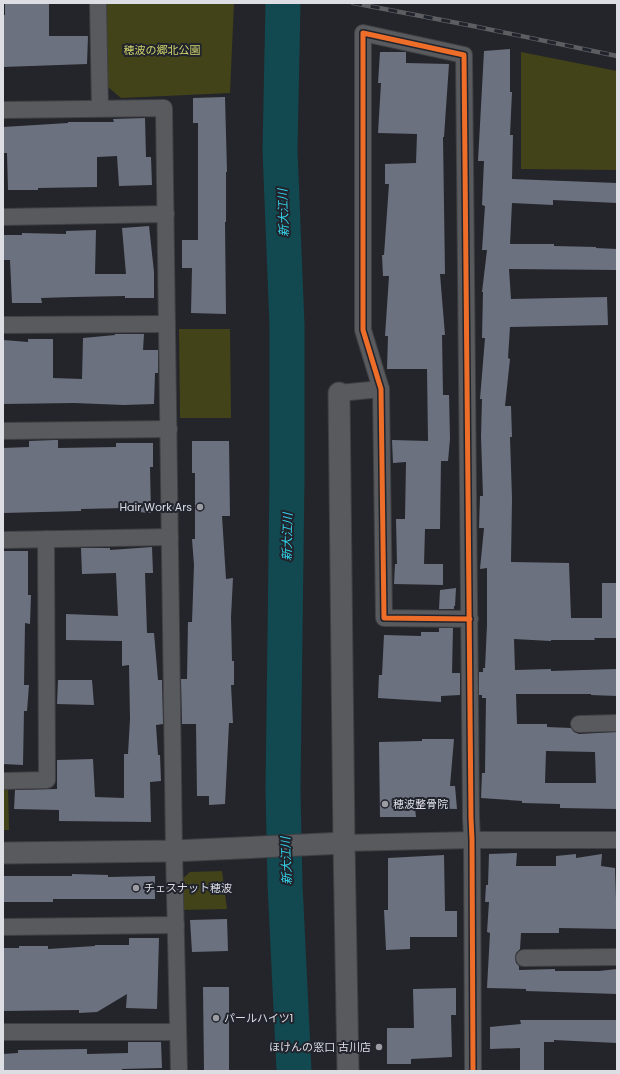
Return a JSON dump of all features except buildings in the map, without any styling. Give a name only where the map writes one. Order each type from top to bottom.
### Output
[{"type":"street","points":[[98,3],[100,108]]},
{"type":"street","points":[[470,618],[384,618],[381,389],[363,330],[363,33],[464,55],[470,618],[472,840],[473,1071]]},
{"type":"street","points":[[3,110],[164,108],[174,851],[179,1071]]},
{"type":"street","points":[[3,217],[166,214]]},
{"type":"street","points":[[3,326],[167,324]]},
{"type":"street","points":[[348,1071],[339,393],[381,389]]},
{"type":"street","points":[[3,431],[169,429]]},
{"type":"street","points":[[3,540],[170,537]]},
{"type":"street","points":[[3,781],[48,780],[46,539]]},
{"type":"street","points":[[579,724],[617,723]]},
{"type":"street","points":[[3,853],[174,851],[310,844],[472,840],[617,840]]},
{"type":"street","points":[[3,927],[176,925]]},
{"type":"street","points":[[524,958],[617,957]]},
{"type":"street","points":[[3,1032],[178,1032]]},
{"type":"green space","name":"穂波の郷北公園","points":[[105,3],[234,3],[230,93],[121,98],[108,87]]},
{"type":"green space","points":[[521,52],[617,71],[617,170],[521,169]]},
{"type":"green space","points":[[179,329],[230,329],[231,418],[180,418]]},
{"type":"green space","points":[[3,786],[8,786],[9,830],[3,830]]},
{"type":"green space","points":[[222,871],[227,909],[182,910],[181,880],[190,872]]},
{"type":"waterway","name":"新大江川","points":[[283,3],[280,150],[287,325],[287,479],[283,790],[285,884],[294,1071]]},
{"type":"railway","points":[[353,3],[617,56]]},
{"type":"cycle path","points":[[470,619],[384,618],[381,389],[363,330],[363,33],[464,55],[471,818],[472,840],[473,1071]]},
{"type":"place","name":"Hair Work Ars","points":[[200,507]]},
{"type":"place","name":"穂波整骨院","points":[[385,804]]},
{"type":"place","name":"チェスナット穂波","points":[[136,888]]},
{"type":"place","name":"パールハイツ1","points":[[216,1018]]},
{"type":"place","name":"ほけんの窓口 古川店","points":[[379,1047]]}]
